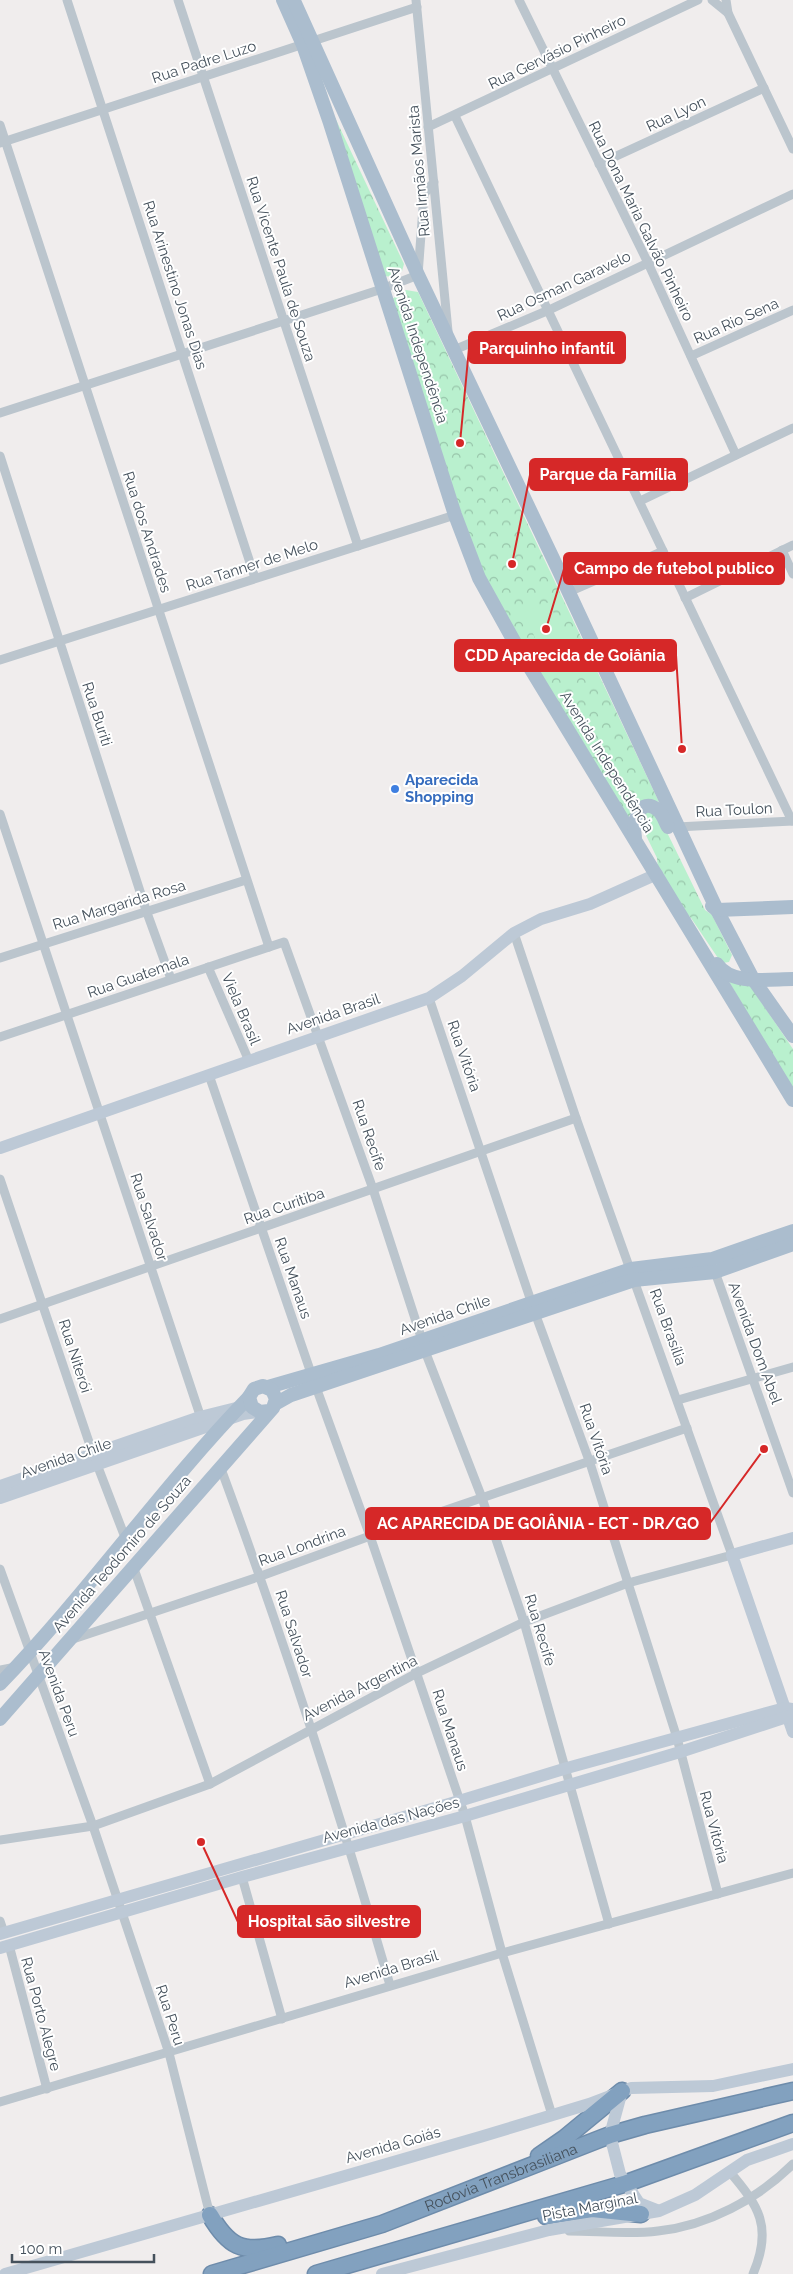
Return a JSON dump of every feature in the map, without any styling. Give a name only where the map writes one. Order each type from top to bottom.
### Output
[{"type":"highway","points":[[510,2175],[565,2138],[622,2091]]},
{"type":"highway","name":"Rodovia Transbrasiliana","points":[[212,2274],[382,2224],[610,2135],[654,2122],[793,2091]]},
{"type":"highway","points":[[316,2274],[624,2184],[793,2122]]},
{"type":"highway","points":[[490,2224],[592,2209],[641,2214]]},
{"type":"highway","points":[[210,2215],[220,2232],[228,2240],[246,2249],[259,2250],[360,2224],[382,2224]]},
{"type":"main road","name":"Avenida Independência","points":[[283,0],[308,43],[569,592],[717,910],[754,979],[793,1036]]},
{"type":"main road","name":"Avenida Independência","points":[[293,0],[308,43],[382,289],[455,514],[487,594],[514,643],[638,842],[793,1100]]},
{"type":"main road","points":[[638,842],[634,832],[636,815],[645,807],[655,808],[660,813],[702,896],[717,910],[793,907]]},
{"type":"main road","points":[[676,908],[691,924],[716,963],[728,976],[754,979],[793,979]]},
{"type":"main road","points":[[716,963],[727,967],[740,955]]},
{"type":"main road","points":[[713,1266],[793,1231]]},
{"type":"main road","points":[[713,1266],[793,1244]]},
{"type":"main road","name":"Avenida Chile","points":[[245,1402],[254,1389],[314,1381],[632,1275],[713,1266]]},
{"type":"main road","name":"Avenida Chile","points":[[267,1409],[314,1381]]},
{"type":"main road","points":[[245,1402],[267,1409],[275,1394],[268,1387]]},
{"type":"main road","name":"Avenida Teodomiro de Souza","points":[[0,1684],[126,1540],[203,1446],[245,1402]]},
{"type":"main road","name":"Avenida Teodomiro de Souza","points":[[0,1719],[220,1466],[267,1409]]},
{"type":"street","name":"Rua Arinestino Jonas Dias","points":[[67,0],[255,578]]},
{"type":"street","name":"Rua Vicente Paula de Souza","points":[[178,0],[358,546]]},
{"type":"street","name":"Rua Dona Maria Galvão Pinheiro","points":[[519,0],[551,69],[648,263],[736,455]]},
{"type":"street","name":"Rua Gervásio Pinheiro","points":[[428,127],[455,116],[698,0]]},
{"type":"street","points":[[712,0],[728,13]]},
{"type":"street","points":[[726,0],[728,13],[793,149]]},
{"type":"street","name":"Rua Padre Luzo","points":[[1,143],[308,43],[417,4]]},
{"type":"street","name":"Rua Irmãos Marista","points":[[417,4],[451,344]]},
{"type":"street","name":"Rua Lyon","points":[[599,164],[764,88]]},
{"type":"street","points":[[455,116],[792,821]]},
{"type":"street","name":"Rua dos Andrades","points":[[0,126],[1,143],[84,386],[269,946]]},
{"type":"street","points":[[0,413],[418,276],[424,194],[434,182]]},
{"type":"street","name":"Rua Osman Garavelo","points":[[451,344],[549,310],[793,194]]},
{"type":"street","name":"Rua Rio Sena","points":[[691,356],[793,310]]},
{"type":"street","points":[[640,501],[793,428]]},
{"type":"street","name":"Rua Buriti","points":[[0,456],[146,910],[171,979]]},
{"type":"street","name":"Rua Tanner de Melo","points":[[0,660],[455,514]]},
{"type":"street","points":[[685,598],[793,545]]},
{"type":"street","points":[[782,550],[793,574]]},
{"type":"street","points":[[569,592],[663,551]]},
{"type":"street","name":"Rua Salvador","points":[[0,814],[41,944],[68,1014],[202,1422]]},
{"type":"street","name":"Rua Toulon","points":[[677,827],[792,821]]},
{"type":"street","name":"Avenida Brasil","points":[[2,1143],[101,1114],[429,998],[462,976],[514,933],[540,920],[590,904],[656,874]]},
{"type":"street","name":"Rua Margarida Rosa","points":[[0,958],[146,910],[246,880]]},
{"type":"street","name":"Rua Brasília","points":[[514,933],[576,1118],[790,1712],[793,1732]]},
{"type":"street","name":"Rua Guatemala","points":[[0,1037],[284,942]]},
{"type":"street","name":"Rua Recife","points":[[284,942],[373,1189],[423,1345],[482,1498],[524,1622],[567,1768],[608,1924]]},
{"type":"street","name":"Viela Brasil","points":[[208,967],[249,1061]]},
{"type":"street","name":"Rua Vitória","points":[[429,998],[534,1308],[590,1463],[677,1738],[718,1894]]},
{"type":"street","name":"Rua Manaus","points":[[209,1075],[314,1381],[370,1536],[465,1816],[502,1953],[552,2115]]},
{"type":"street","name":"Rua Curitiba","points":[[0,1319],[576,1118]]},
{"type":"street","name":"Rua Niterói","points":[[0,1179],[95,1459],[126,1540]]},
{"type":"street","name":"Avenida Dom Abel","points":[[713,1266],[793,1493]]},
{"type":"street","points":[[678,1400],[793,1367]]},
{"type":"street","name":"Avenida Chile","points":[[0,1486],[95,1459],[202,1422],[245,1402]]},
{"type":"street","name":"Avenida Chile","points":[[202,1422],[227,1421],[267,1409]]},
{"type":"street","name":"Rua Londrina","points":[[68,1641],[261,1576],[370,1536],[590,1463],[687,1428]]},
{"type":"street","name":"Avenida Chile","points":[[0,1498],[95,1459]]},
{"type":"street","name":"Rua Salvador","points":[[220,1466],[261,1576],[346,1833],[390,1985]]},
{"type":"street","points":[[732,1554],[793,1538]]},
{"type":"street","name":"Avenida Argentina","points":[[0,1840],[93,1826],[210,1784],[311,1728],[524,1622],[628,1583],[732,1554]]},
{"type":"street","points":[[133,1566],[210,1784]]},
{"type":"street","name":"Avenida Peru","points":[[0,1569],[93,1826]]},
{"type":"street","points":[[0,1670],[16,1667]]},
{"type":"street","name":"Avenida das Nações","points":[[1,1929],[117,1900],[567,1768],[677,1738],[790,1712]]},
{"type":"street","name":"Avenida das Nações","points":[[4,1947],[122,1914],[242,1877],[571,1785],[680,1752],[790,1712]]},
{"type":"street","name":"Rua Peru","points":[[93,1826],[169,2053],[210,2215]]},
{"type":"street","name":"Avenida Brasil","points":[[0,2102],[169,2053],[390,1985],[793,1873]]},
{"type":"street","points":[[242,1877],[282,2019]]},
{"type":"street","name":"Rua Porto Alegre","points":[[4,1947],[47,2089]]},
{"type":"street","name":"Avenida Goiás","points":[[5,2274],[552,2115],[640,2086],[712,2086],[793,2069]]},
{"type":"street","points":[[622,2091],[610,2135],[624,2184],[639,2203],[660,2211]]},
{"type":"street","name":"Pista Marginal","points":[[384,2274],[549,2230],[660,2211],[695,2195],[729,2170],[765,2153],[793,2144]]},
{"type":"street","points":[[549,2230],[656,2232],[686,2227],[752,2198],[793,2164]]},
{"type":"street","points":[[729,2170],[752,2198],[763,2234],[760,2259],[753,2274]]},
{"type":"green space","points":[[330,107],[404,264],[402,271],[393,277],[384,276]]},
{"type":"green space","points":[[406,290],[418,292],[659,802],[655,801],[635,807],[628,818],[505,618],[472,552],[392,299]]},
{"type":"green space","points":[[549,602],[568,646],[543,657],[524,612]]},
{"type":"green space","points":[[648,812],[659,816],[705,910],[712,915],[732,955],[729,962],[723,963],[718,958],[691,918],[679,906],[658,869],[657,858],[640,823],[640,817]]},
{"type":"green space","points":[[728,980],[749,984],[793,1049],[793,1092]]},
{"type":"place","name":"Parquinho infantíl","points":[[460,443]]},
{"type":"place","name":"Parque da Família","points":[[512,564]]},
{"type":"place","name":"Campo de futebol publico","points":[[546,629]]},
{"type":"place","name":"CDD Aparecida de Goiânia","points":[[682,749]]},
{"type":"place","name":"Aparecida Shopping","points":[[395,789]]},
{"type":"place","name":"AC APARECIDA DE GOIÂNIA - ECT - DR/GO","points":[[764,1449]]},
{"type":"place","name":"Hospital são silvestre","points":[[201,1842]]}]
